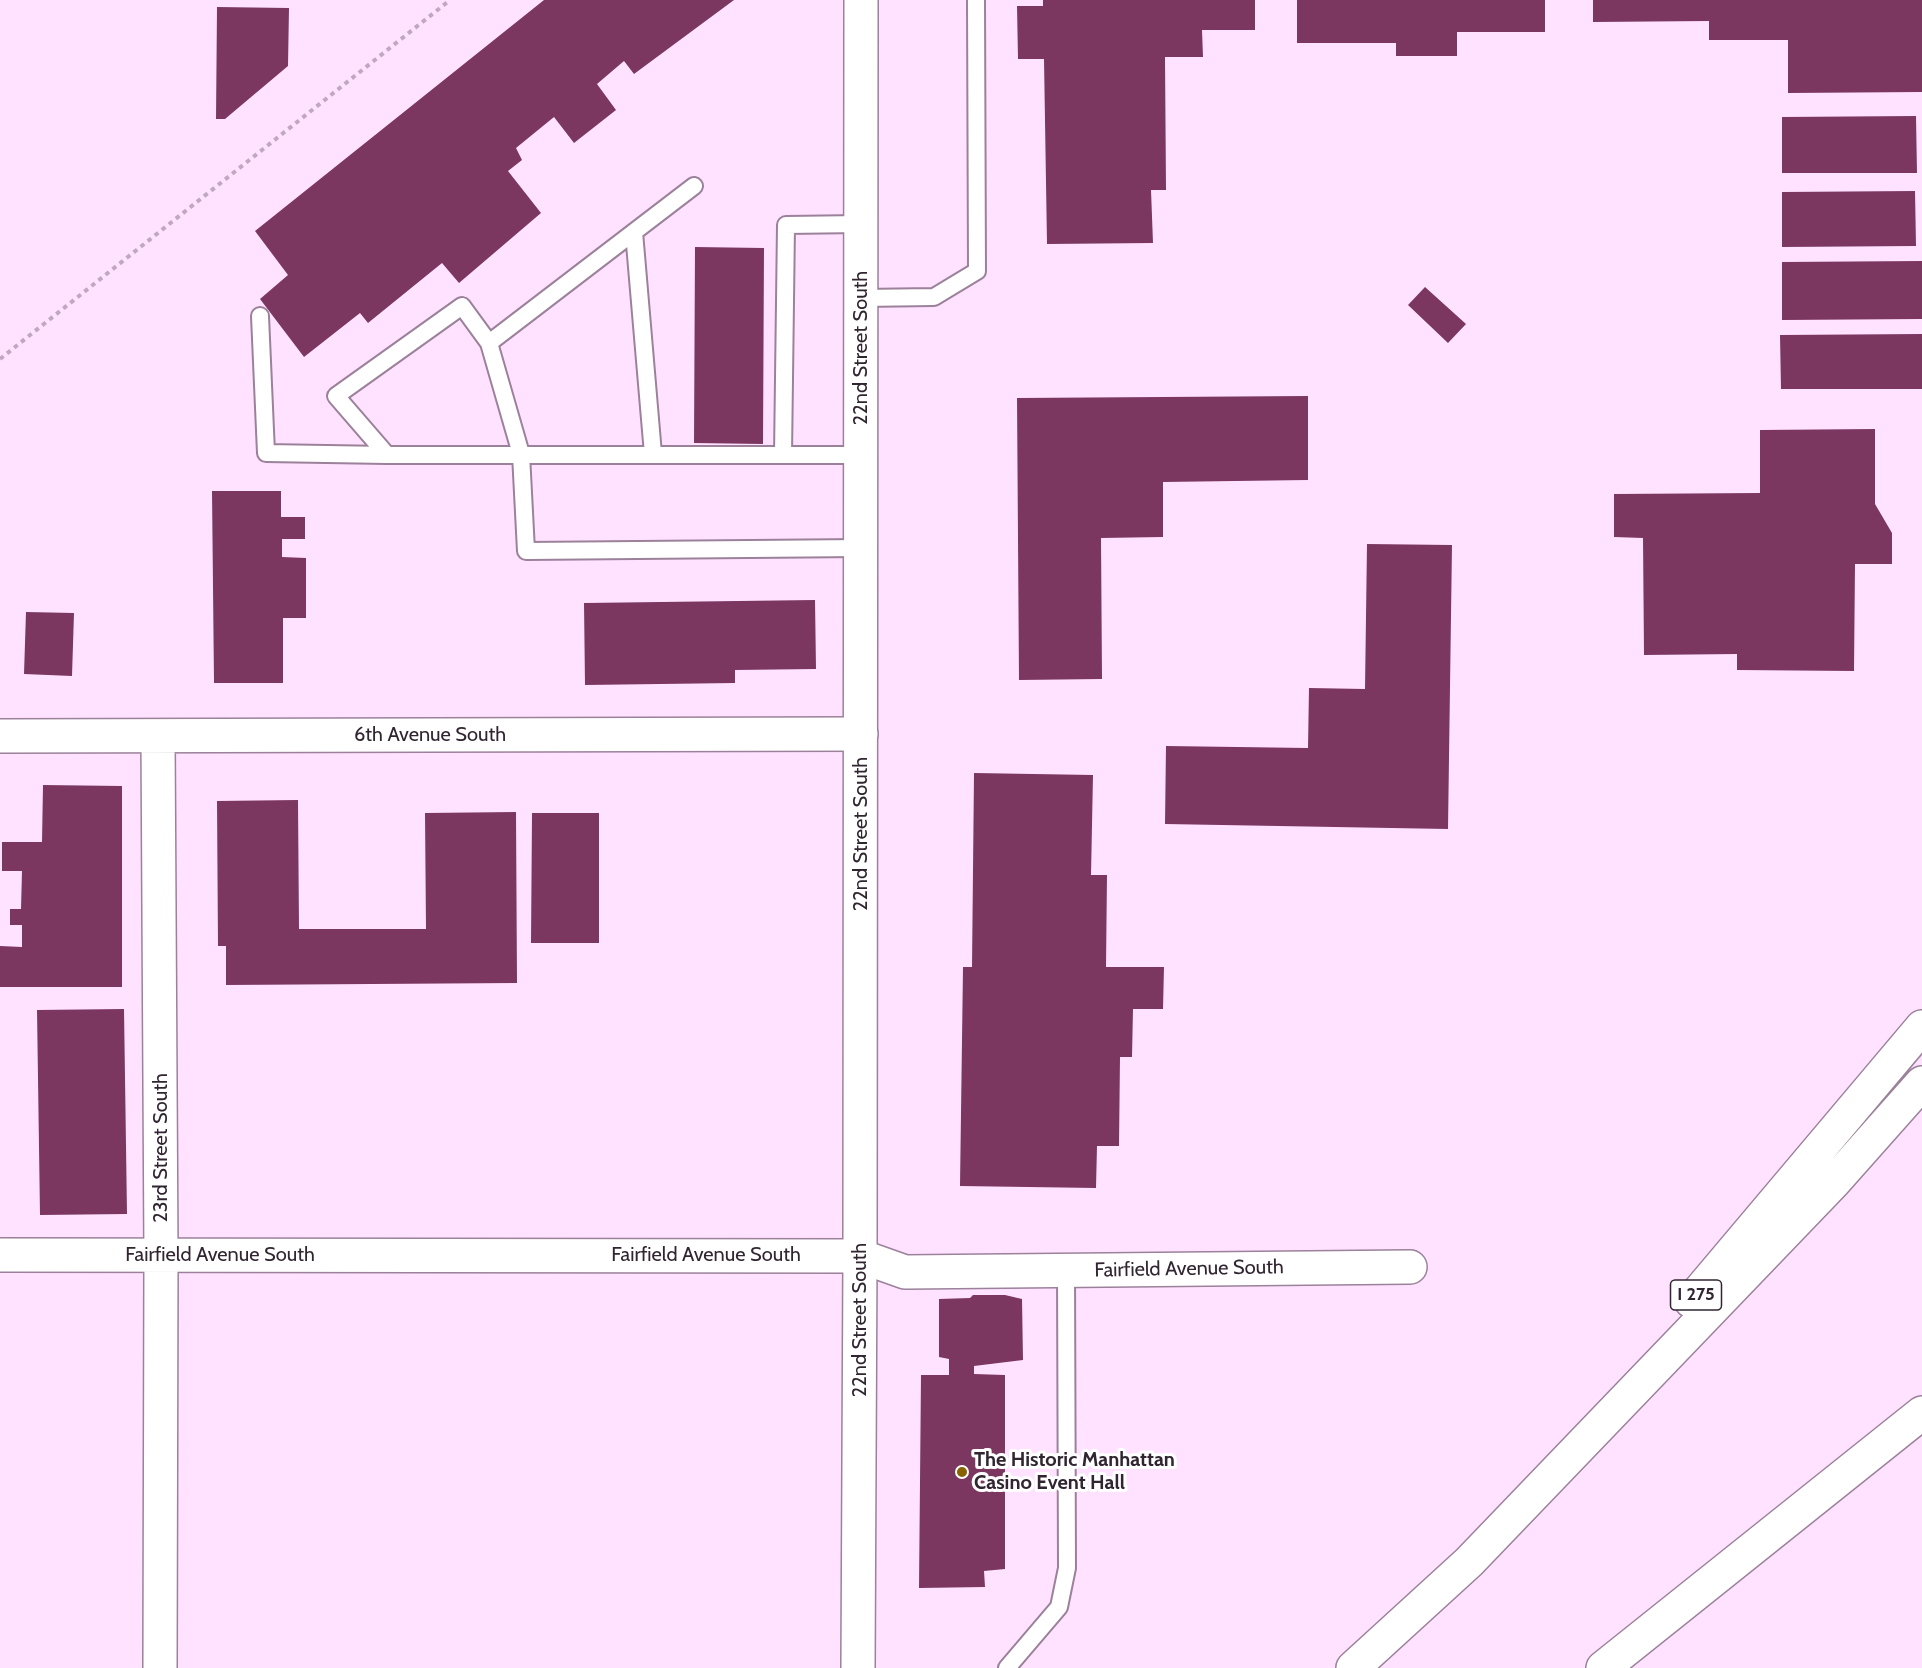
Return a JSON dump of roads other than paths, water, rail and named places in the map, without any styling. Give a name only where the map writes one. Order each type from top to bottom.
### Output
[{"type":"main road","name":"22nd Street South","points":[[858,1668],[861,0]]},
{"type":"main road","name":"6th Avenue South","points":[[0,736],[861,734]]},
{"type":"main road","name":"23rd Street South","points":[[158,736],[161,1254],[160,1668]]},
{"type":"main road","name":"I 275","points":[[1353,1668],[1469,1562],[1834,1134],[1922,1027]]},
{"type":"main road","points":[[1469,1562],[1834,1182],[1922,1083]]},
{"type":"main road","name":"Fairfield Avenue South","points":[[0,1255],[860,1256],[905,1272],[1410,1267]]},
{"type":"main road","points":[[1604,1668],[1922,1413]]},
{"type":"main road","points":[[1604,1668],[1922,1433]]},
{"type":"lane","points":[[861,298],[934,297],[977,271],[976,0]]},
{"type":"lane","points":[[489,343],[694,186]]},
{"type":"lane","points":[[783,454],[786,225],[861,224]]},
{"type":"lane","points":[[634,232],[653,454]]},
{"type":"lane","points":[[387,455],[336,396],[462,306],[489,343],[521,454],[526,551],[861,548]]},
{"type":"lane","points":[[260,316],[266,453],[861,455]]},
{"type":"lane","points":[[1007,1668],[1059,1607],[1067,1568],[1066,1270]]},
{"type":"place","name":"The Historic Manhattan Casino Event Hall","points":[[962,1472]]}]
